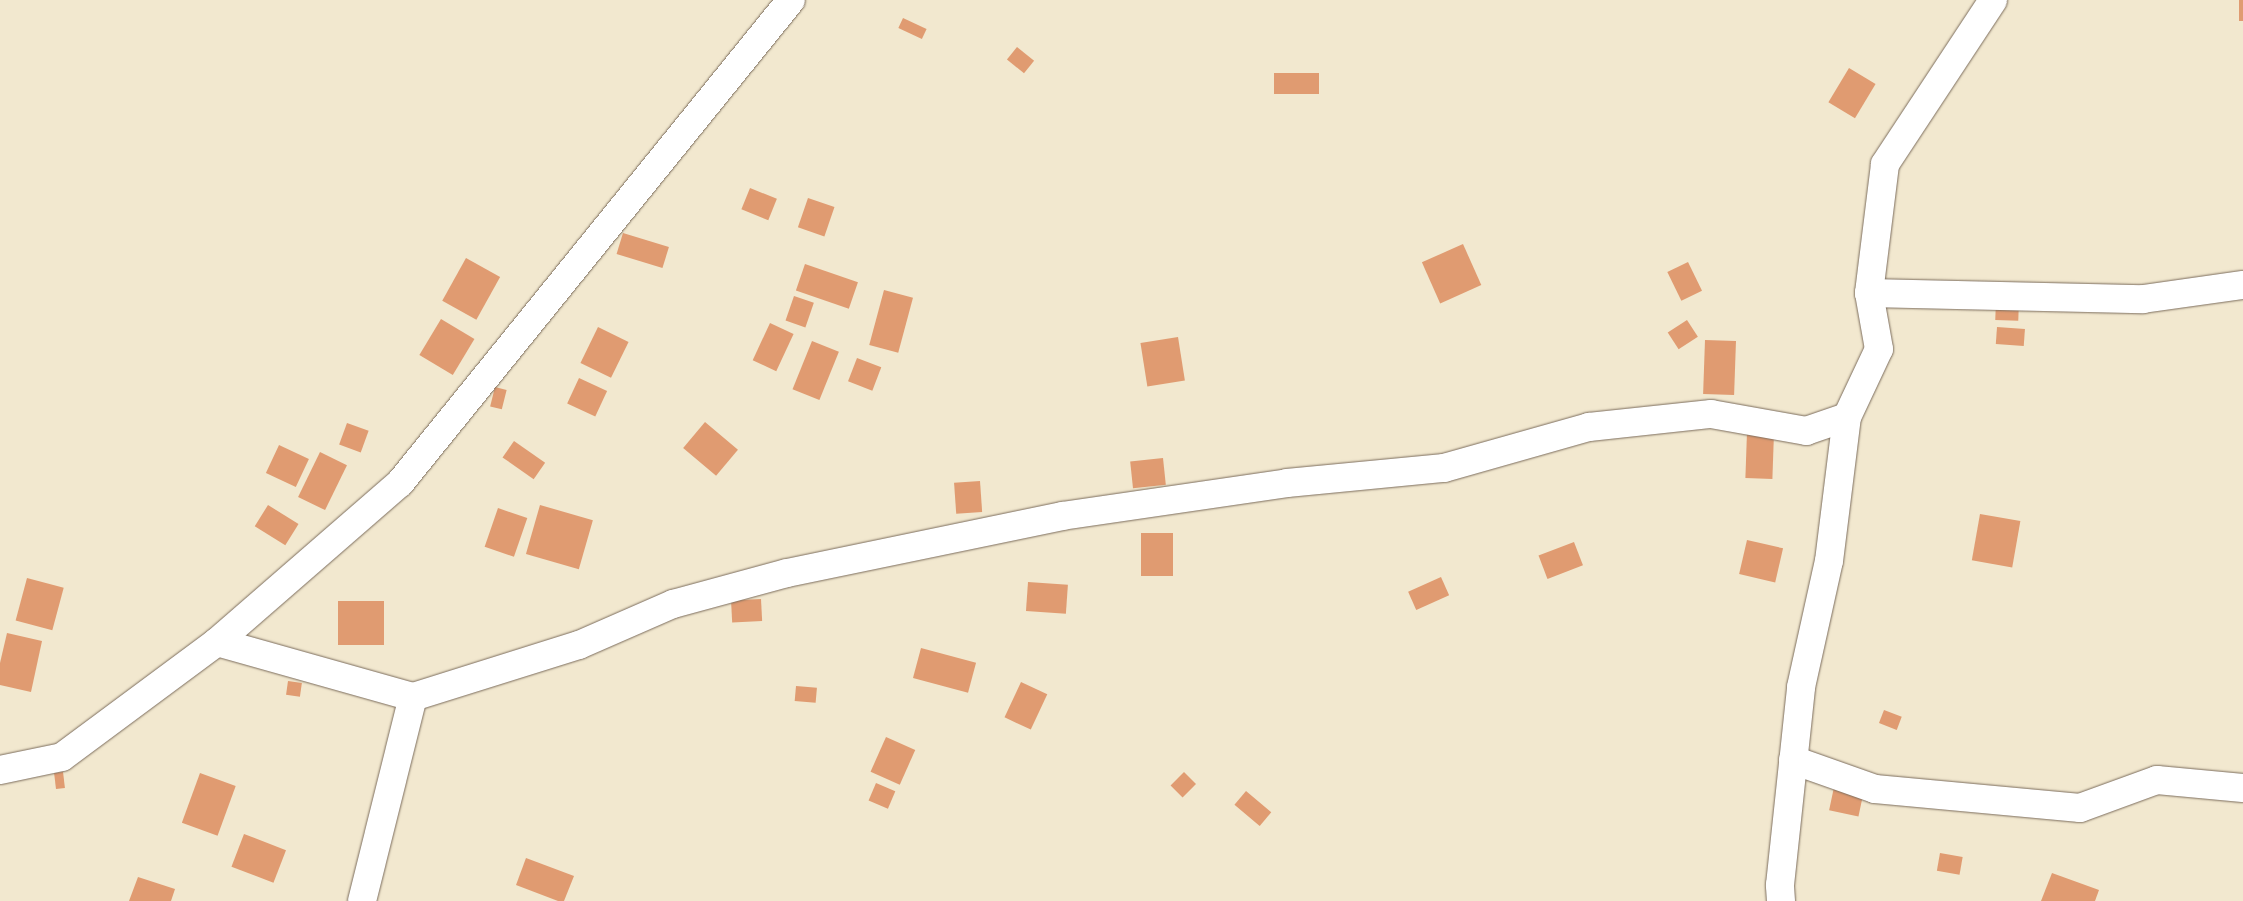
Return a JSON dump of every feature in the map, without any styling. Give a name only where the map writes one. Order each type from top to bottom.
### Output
[{"type":"street","points":[[0,770],[62,757],[217,642],[400,483],[790,0]]},
{"type":"street","points":[[1781,901],[1780,885],[1801,687],[1829,561],[1847,416],[1879,349],[1869,293],[1885,164],[1993,0]]},
{"type":"street","points":[[1869,293],[2143,299],[2243,285]]},
{"type":"street","points":[[217,642],[413,696],[579,645],[673,604],[787,573],[1062,516],[1287,483],[1444,468],[1589,427],[1711,414],[1806,431],[1847,416]]},
{"type":"street","points":[[362,901],[413,696]]},
{"type":"street","points":[[1793,760],[1875,789],[2080,808],[2157,780],[2243,788]]},
{"type":"building","points":[[2239,0],[2243,0],[2243,21],[2239,21]]},
{"type":"building","points":[[903,18],[927,29],[922,39],[898,28]]},
{"type":"building","points":[[1017,47],[1034,61],[1024,73],[1007,59]]},
{"type":"building","points":[[1849,68],[1876,84],[1855,118],[1828,102]]},
{"type":"building","points":[[1274,73],[1319,73],[1319,94],[1274,94]]},
{"type":"building","points":[[750,188],[777,199],[768,220],[741,209]]},
{"type":"building","points":[[808,198],[834,207],[824,236],[798,227]]},
{"type":"building","points":[[623,233],[669,247],[662,268],[617,254]]},
{"type":"building","points":[[1463,244],[1481,285],[1440,303],[1422,262]]},
{"type":"building","points":[[466,258],[500,277],[476,320],[442,301]]},
{"type":"building","points":[[1688,262],[1702,291],[1681,301],[1667,272]]},
{"type":"building","points":[[805,264],[858,282],[849,309],[796,290]]},
{"type":"building","points":[[884,290],[913,298],[898,353],[869,345]]},
{"type":"building","points":[[794,296],[814,303],[805,327],[786,321]]},
{"type":"building","points":[[1996,299],[2019,300],[2018,321],[1995,320]]},
{"type":"building","points":[[441,319],[474,339],[453,375],[419,355]]},
{"type":"building","points":[[1687,320],[1698,337],[1679,349],[1668,333]]},
{"type":"building","points":[[770,323],[794,334],[776,371],[753,360]]},
{"type":"building","points":[[598,327],[629,342],[611,378],[580,363]]},
{"type":"building","points":[[1997,327],[2025,329],[2024,346],[1996,344]]},
{"type":"building","points":[[1178,337],[1185,380],[1147,386],[1140,343]]},
{"type":"building","points":[[1705,340],[1736,341],[1734,395],[1703,394]]},
{"type":"building","points":[[812,341],[839,352],[819,400],[793,389]]},
{"type":"building","points":[[857,358],[881,367],[872,391],[848,381]]},
{"type":"building","points":[[579,378],[607,391],[595,416],[567,403]]},
{"type":"building","points":[[495,387],[507,390],[502,409],[490,406]]},
{"type":"building","points":[[705,422],[738,450],[716,476],[683,448]]},
{"type":"building","points":[[347,423],[369,431],[361,452],[339,445]]},
{"type":"building","points":[[1747,432],[1774,433],[1772,479],[1745,478]]},
{"type":"building","points":[[514,441],[545,463],[534,479],[503,457]]},
{"type":"building","points":[[279,445],[309,459],[296,487],[266,473]]},
{"type":"building","points":[[320,452],[347,465],[325,510],[298,497]]},
{"type":"building","points":[[1163,458],[1166,485],[1133,488],[1130,461]]},
{"type":"building","points":[[980,481],[982,512],[956,514],[954,483]]},
{"type":"building","points":[[268,505],[299,524],[285,545],[255,526]]},
{"type":"building","points":[[540,505],[593,520],[579,569],[526,554]]},
{"type":"building","points":[[498,508],[527,518],[514,557],[485,547]]},
{"type":"building","points":[[1980,514],[2020,521],[2012,567],[1972,560]]},
{"type":"building","points":[[1141,533],[1173,533],[1173,576],[1141,576]]},
{"type":"building","points":[[1747,540],[1783,548],[1775,582],[1739,574]]},
{"type":"building","points":[[1574,542],[1583,565],[1547,579],[1539,556]]},
{"type":"building","points":[[1441,577],[1449,595],[1416,610],[1408,592]]},
{"type":"building","points":[[27,578],[64,588],[52,630],[16,621]]},
{"type":"building","points":[[1028,582],[1068,585],[1066,614],[1026,611]]},
{"type":"building","points":[[761,599],[762,621],[732,623],[731,601]]},
{"type":"building","points":[[338,601],[384,601],[384,645],[338,645]]},
{"type":"building","points":[[7,633],[42,641],[31,692],[0,685],[0,663]]},
{"type":"building","points":[[921,648],[976,663],[968,693],[913,678]]},
{"type":"building","points":[[288,681],[302,683],[300,697],[286,695]]},
{"type":"building","points":[[1021,682],[1047,694],[1031,730],[1005,717]]},
{"type":"building","points":[[796,686],[817,688],[816,703],[795,701]]},
{"type":"building","points":[[1884,710],[1902,717],[1897,730],[1879,723]]},
{"type":"building","points":[[886,737],[915,750],[900,785],[871,772]]},
{"type":"building","points":[[63,772],[65,788],[56,789],[54,773]]},
{"type":"building","points":[[1184,772],[1196,784],[1183,797],[1171,785]]},
{"type":"building","points":[[200,773],[236,786],[218,836],[182,823]]},
{"type":"building","points":[[1837,773],[1866,779],[1858,816],[1829,810]]},
{"type":"building","points":[[876,783],[895,791],[888,809],[869,800]]},
{"type":"building","points":[[1246,791],[1271,812],[1260,826],[1234,805]]},
{"type":"building","points":[[244,834],[286,850],[273,883],[231,867]]},
{"type":"building","points":[[1940,853],[1963,857],[1960,875],[1937,871]]},
{"type":"building","points":[[526,858],[574,876],[564,901],[558,901],[516,885]]},
{"type":"building","points":[[2052,873],[2099,890],[2095,901],[2041,901]]},
{"type":"building","points":[[138,877],[175,889],[171,901],[129,901]]}]
